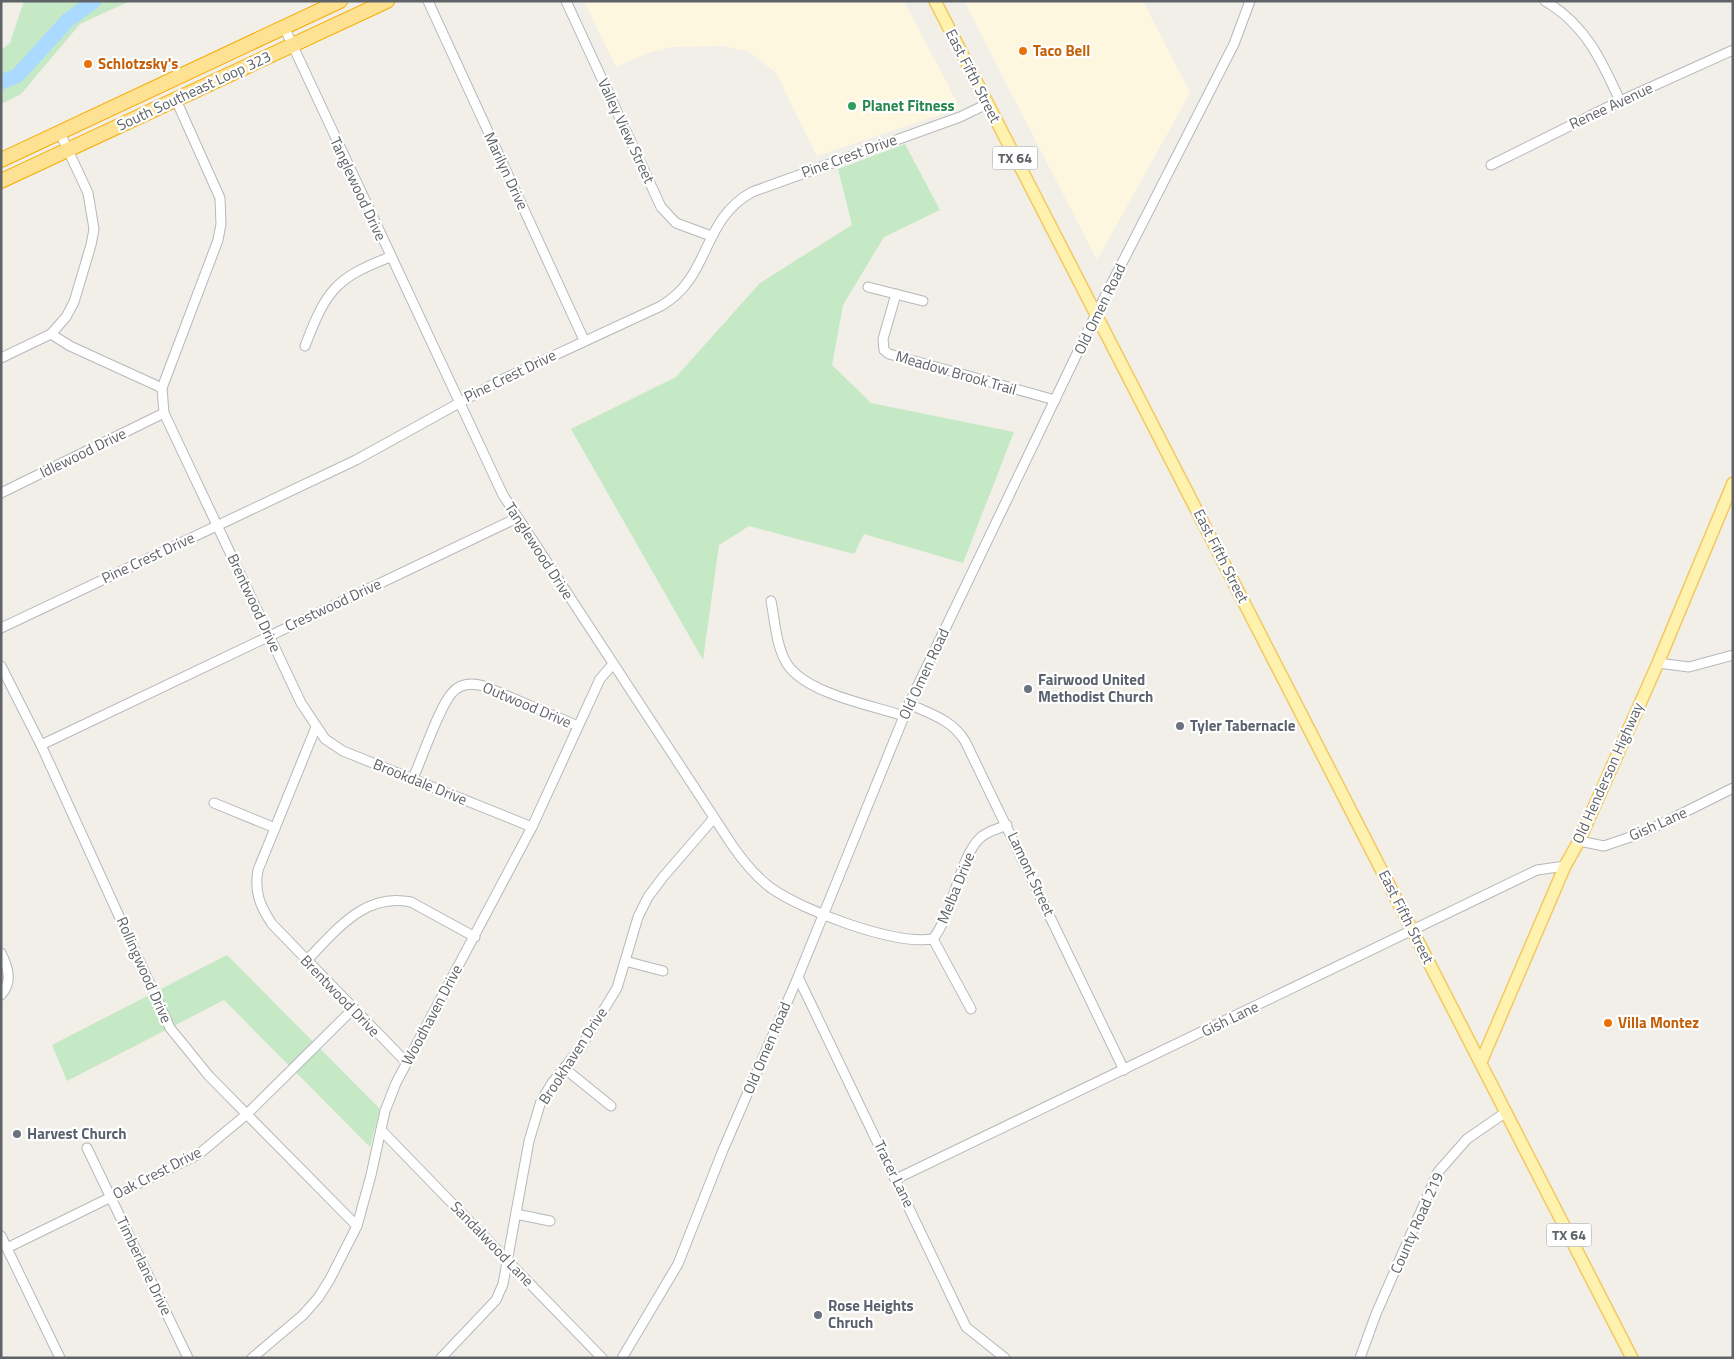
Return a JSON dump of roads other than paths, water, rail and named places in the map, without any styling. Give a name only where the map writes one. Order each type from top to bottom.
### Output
[{"type":"highway","name":"South Southeast Loop 323","points":[[1,160],[340,1]]},
{"type":"highway","name":"South Southeast Loop 323","points":[[1,181],[387,1]]},
{"type":"main road","name":"East Fifth Street","points":[[935,1],[1506,1112]]},
{"type":"main road","name":"Old Henderson Highway","points":[[1481,1062],[1565,866],[1579,840],[1658,663],[1733,483]]},
{"type":"main road","name":"TX 64","points":[[1506,1112],[1632,1358]]},
{"type":"street","name":"Marilyn Drive","points":[[428,1],[584,340]]},
{"type":"street","name":"Valley View Street","points":[[566,1],[662,206],[676,224],[711,236]]},
{"type":"street","name":"Old Omen Road","points":[[622,1358],[678,1264],[723,1150],[798,977],[821,914],[909,704],[1096,314],[1234,44],[1250,1]]},
{"type":"street","points":[[1545,1],[1569,18],[1584,33],[1596,50],[1620,101]]},
{"type":"street","name":"Tanglewood Drive","points":[[284,27],[390,257],[498,484],[517,518],[714,818],[750,869],[771,888],[821,914],[899,937],[914,940],[933,939]]},
{"type":"street","name":"Renee Avenue","points":[[1491,165],[1620,101],[1733,50]]},
{"type":"street","name":"Brentwood Drive","points":[[176,100],[220,198],[221,224],[218,240],[162,388],[164,413],[306,714],[316,727],[258,870],[255,886],[264,912],[306,961],[406,1062]]},
{"type":"street","name":"Pine Crest Drive","points":[[1,628],[356,460],[459,401],[670,300],[701,264],[711,236],[720,220],[734,204],[758,189],[960,117],[987,104]]},
{"type":"street","points":[[1,358],[51,334],[66,317],[74,302],[94,229],[88,193],[60,132]]},
{"type":"street","points":[[305,346],[320,307],[342,280],[360,269],[390,257]]},
{"type":"street","points":[[868,287],[922,302]]},
{"type":"street","name":"Meadow Brook Trail","points":[[896,294],[884,339],[884,350],[889,354],[1055,400]]},
{"type":"street","points":[[51,334],[70,346],[162,388]]},
{"type":"street","name":"Idlewood Drive","points":[[1,493],[164,413]]},
{"type":"street","name":"Crestwood Drive","points":[[42,745],[517,518]]},
{"type":"street","points":[[771,601],[780,648],[787,664],[804,681],[904,716]]},
{"type":"street","points":[[1658,663],[1689,667],[1733,655]]},
{"type":"street","name":"Woodhaven Drive","points":[[252,1358],[304,1315],[318,1298],[357,1226],[387,1106],[406,1062],[475,937],[532,827],[600,679],[613,664]]},
{"type":"street","name":"Rollingwood Drive","points":[[1,666],[42,745],[170,1028],[197,1063],[357,1226]]},
{"type":"street","name":"Outwood Drive","points":[[413,778],[447,701],[459,687],[468,684],[484,686],[578,726]]},
{"type":"street","name":"Lamont Street","points":[[909,704],[950,723],[958,729],[1007,825],[1124,1070]]},
{"type":"street","name":"Brookdale Drive","points":[[316,727],[325,739],[343,751],[532,827]]},
{"type":"street","name":"Gish Lane","points":[[1579,840],[1604,846],[1645,832],[1733,788]]},
{"type":"street","points":[[214,803],[275,828]]},
{"type":"street","name":"Brookhaven Drive","points":[[441,1358],[496,1300],[503,1284],[534,1120],[545,1095],[581,1047],[617,988],[638,917],[648,897],[714,818]]},
{"type":"street","name":"Melba Drive","points":[[933,939],[942,925],[974,846],[987,833],[1007,825]]},
{"type":"street","name":"Gish Lane","points":[[896,1179],[1537,870],[1565,866]]},
{"type":"street","points":[[306,961],[361,908],[400,899],[411,902],[475,937]]},
{"type":"street","points":[[933,939],[971,1009]]},
{"type":"street","points":[[1,953],[9,974],[8,983],[1,995]]},
{"type":"street","points":[[625,961],[663,971]]},
{"type":"street","name":"Tracer Lane","points":[[798,977],[966,1327],[1005,1358]]},
{"type":"street","name":"Oak Crest Drive","points":[[8,1248],[199,1154],[247,1114],[353,1009]]},
{"type":"street","points":[[564,1068],[611,1106]]},
{"type":"street","name":"County Road 219","points":[[1360,1358],[1376,1314],[1438,1172],[1467,1139],[1506,1112]]},
{"type":"street","name":"Sandalwood Lane","points":[[381,1130],[602,1358]]},
{"type":"street","name":"Timberlane Drive","points":[[87,1148],[188,1358]]},
{"type":"street","points":[[516,1214],[550,1221]]},
{"type":"street","points":[[1,1236],[60,1358]]},
{"type":"waterway","points":[[1,82],[17,76],[68,20],[94,1]]},
{"type":"place","name":"Taco Bell","points":[[1023,51]]},
{"type":"place","name":"Schlotzsky's","points":[[88,64]]},
{"type":"place","name":"Planet Fitness","points":[[852,106]]},
{"type":"place","name":"Fairwood United Methodist Church","points":[[1028,689]]},
{"type":"place","name":"Tyler Tabernacle","points":[[1180,726]]},
{"type":"place","name":"Villa Montez","points":[[1608,1023]]},
{"type":"place","name":"Harvest Church","points":[[17,1134]]},
{"type":"place","name":"Rose Heights Chruch","points":[[818,1315]]}]
